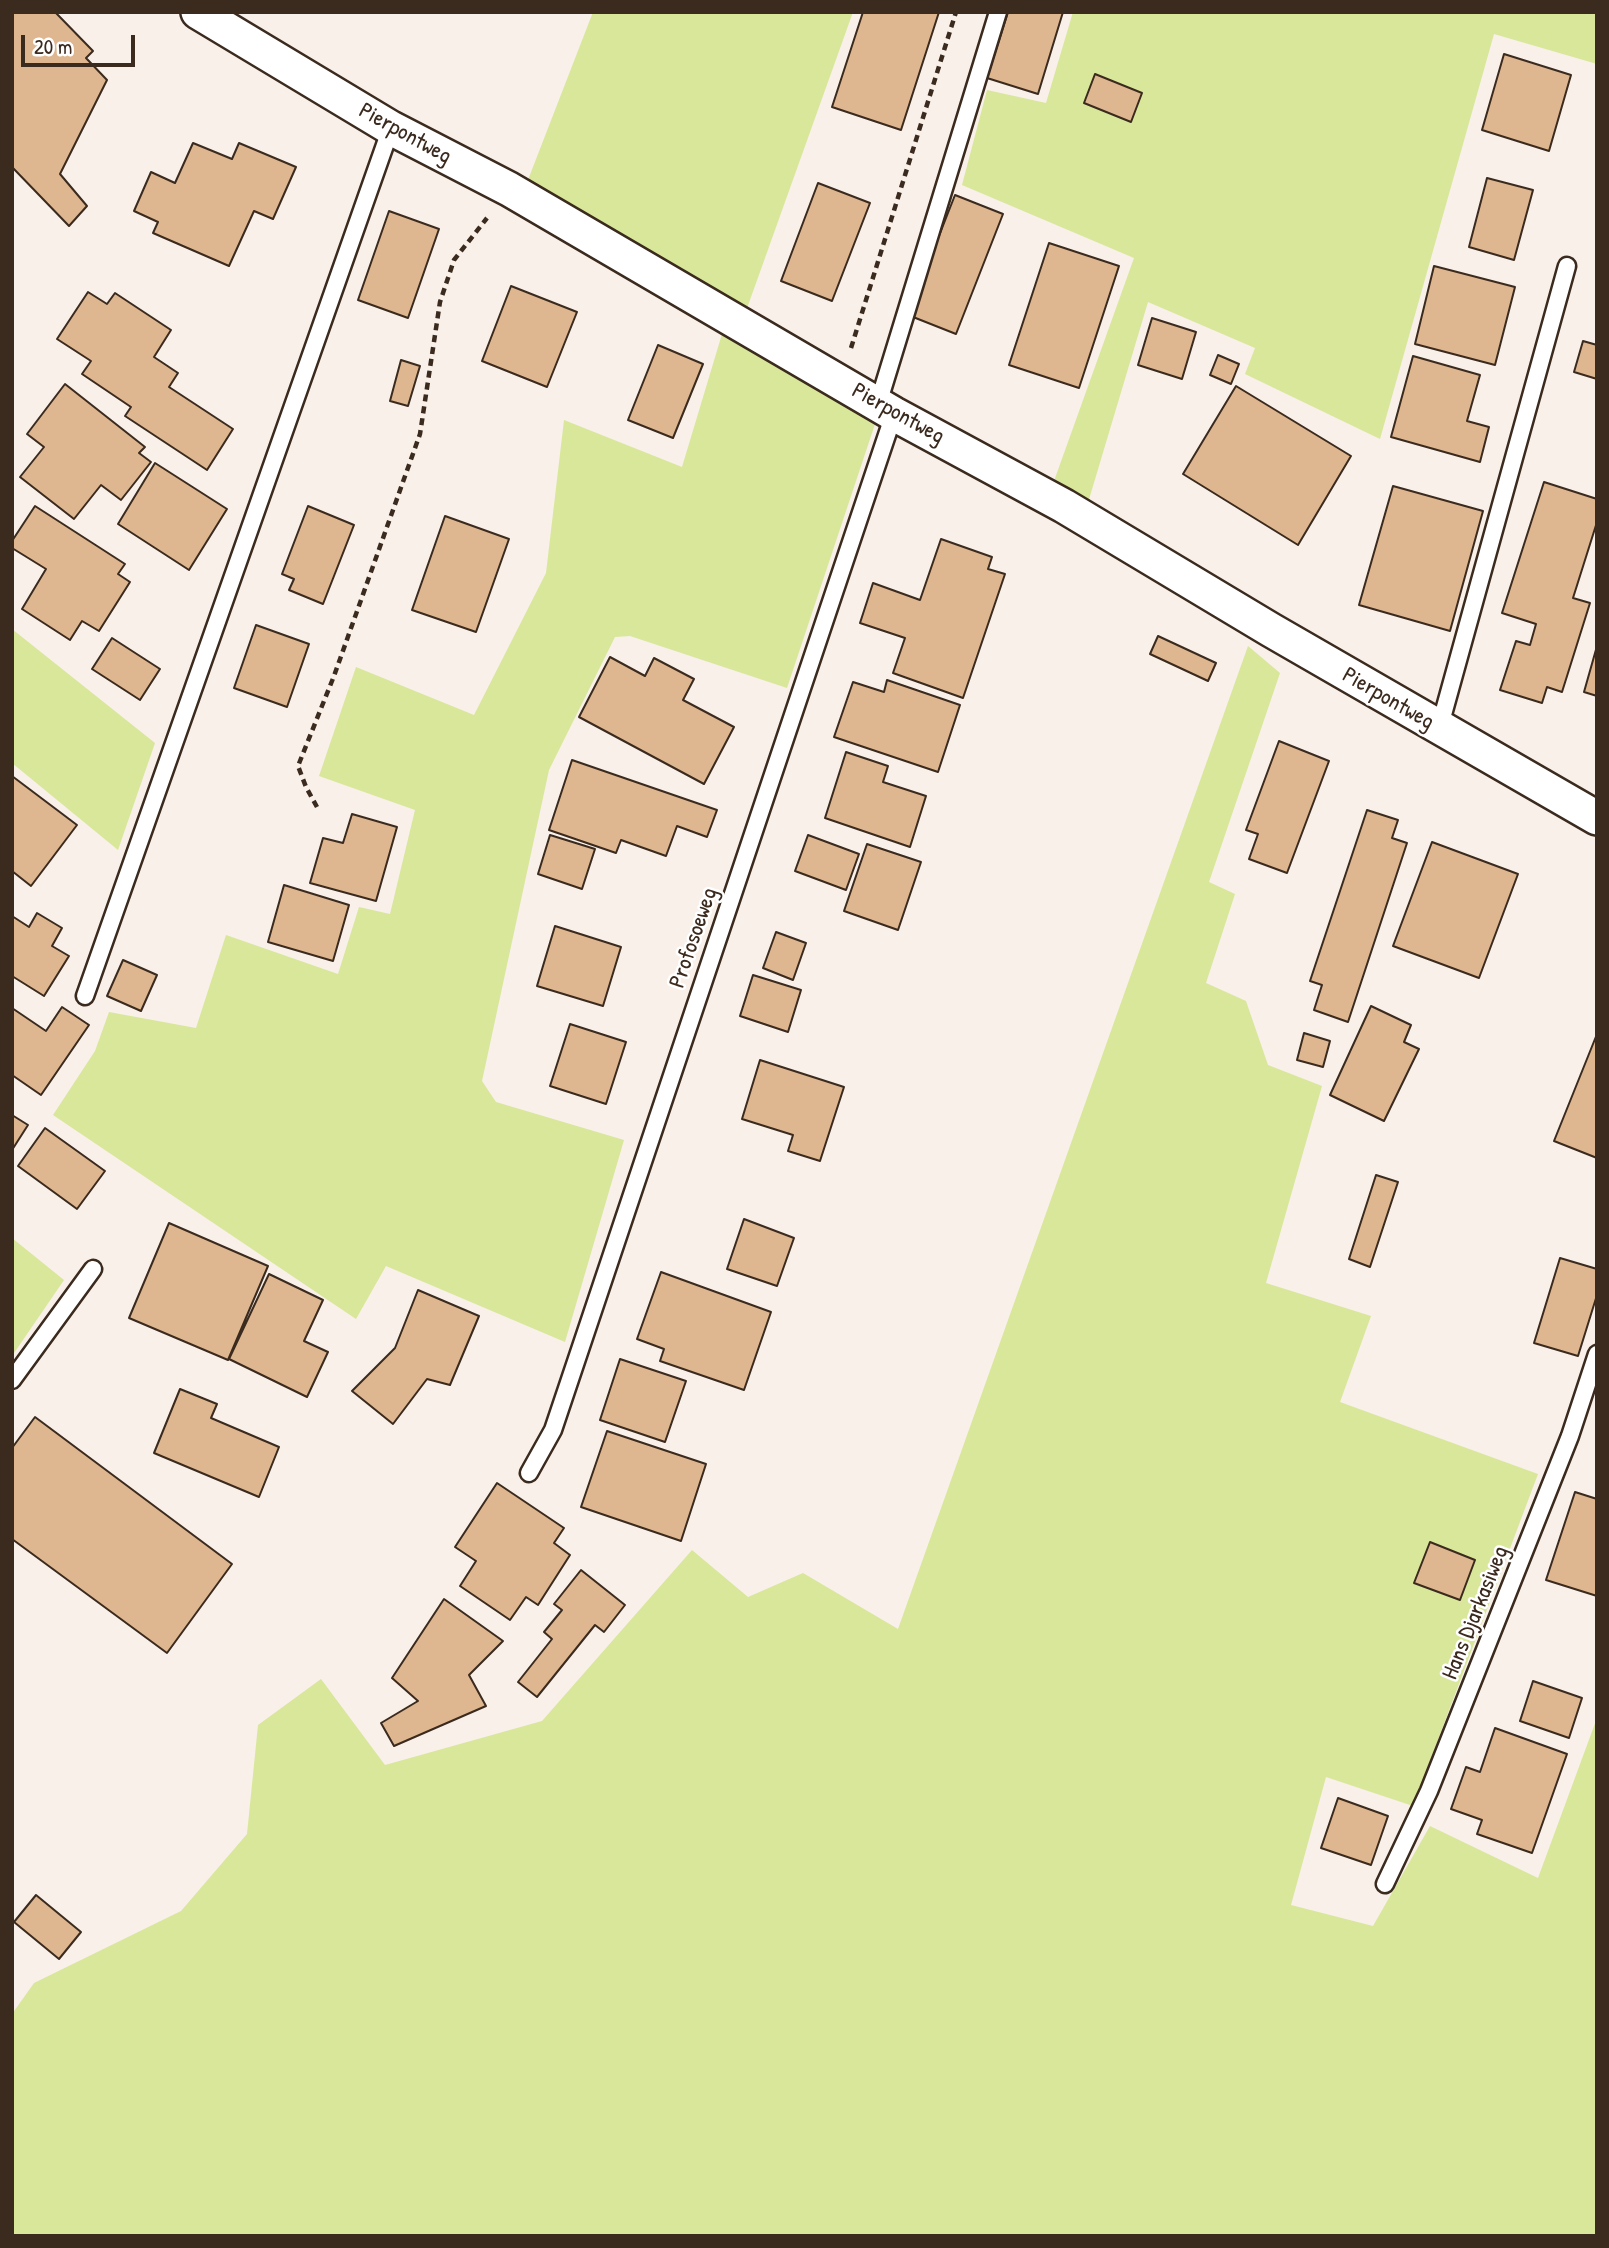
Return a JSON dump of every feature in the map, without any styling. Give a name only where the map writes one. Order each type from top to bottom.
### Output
[{"type":"street","name":"Pierpontweg","points":[[198,12],[391,128],[509,190],[886,409],[1064,506],[1439,729],[1597,818]]},
{"type":"lane","name":"Profosoeweg","points":[[529,1473],[552,1430],[886,409],[998,12]]},
{"type":"lane","points":[[85,996],[391,128]]},
{"type":"lane","points":[[1439,729],[1567,266]]},
{"type":"lane","points":[[12,1380],[93,1269]]},
{"type":"lane","name":"Hans Djarkasiweg","points":[[1385,1884],[1429,1791],[1570,1436],[1597,1354]]},
{"type":"path","points":[[841,382],[956,12]]},
{"type":"path","points":[[317,807],[298,766],[334,676],[420,434],[440,302],[453,260],[509,190]]},
{"type":"green space","points":[[593,12],[853,12],[746,311],[526,185]]},
{"type":"green space","points":[[1073,12],[1597,12],[1597,64],[1494,34],[1380,439],[1245,374],[1255,348],[1148,302],[1087,506],[1054,481],[1134,258],[962,185],[987,90],[1046,103]]},
{"type":"green space","points":[[722,334],[875,424],[787,688],[630,636],[615,637],[549,770],[482,1081],[496,1102],[624,1140],[565,1342],[386,1266],[356,1319],[53,1115],[95,1051],[109,1012],[196,1028],[226,935],[338,974],[359,907],[390,914],[415,810],[319,776],[356,667],[474,715],[546,573],[564,420],[682,467]]},
{"type":"green space","points":[[12,629],[155,743],[118,850],[12,763]]},
{"type":"green space","points":[[1248,646],[1280,673],[1209,882],[1235,894],[1206,983],[1246,1001],[1268,1065],[1322,1086],[1266,1283],[1371,1316],[1340,1402],[1538,1474],[1413,1806],[1326,1777],[1291,1905],[1373,1926],[1430,1826],[1538,1878],[1597,1718],[1597,2236],[12,2236],[12,2014],[34,1983],[181,1911],[247,1834],[258,1725],[321,1679],[385,1765],[542,1721],[692,1550],[748,1597],[803,1573],[898,1629]]},
{"type":"green space","points":[[12,1238],[64,1280],[12,1356]]},
{"type":"building","points":[[12,12],[55,12],[93,51],[86,58],[107,80],[60,174],[87,206],[69,226],[12,167]]},
{"type":"building","points":[[863,12],[939,12],[901,130],[832,107]]},
{"type":"building","points":[[1008,12],[1063,12],[1038,94],[987,78]]},
{"type":"building","points":[[1504,54],[1571,75],[1549,151],[1482,130]]},
{"type":"building","points":[[1095,74],[1142,93],[1131,122],[1084,103]]},
{"type":"building","points":[[193,143],[232,159],[239,143],[296,167],[273,219],[254,211],[229,266],[153,233],[158,222],[134,211],[151,172],[175,183]]},
{"type":"building","points":[[1487,178],[1533,190],[1514,260],[1469,247]]},
{"type":"building","points":[[818,183],[870,203],[832,301],[781,281]]},
{"type":"building","points":[[955,195],[1003,214],[956,334],[908,315]]},
{"type":"building","points":[[389,211],[439,229],[408,318],[358,300]]},
{"type":"building","points":[[1049,243],[1119,266],[1079,388],[1009,365]]},
{"type":"building","points":[[1434,266],[1515,287],[1495,365],[1415,344]]},
{"type":"building","points":[[511,286],[577,312],[547,387],[482,361]]},
{"type":"building","points":[[88,292],[107,304],[115,293],[171,330],[154,357],[178,373],[169,387],[233,429],[207,470],[125,416],[131,407],[82,374],[91,361],[57,339]]},
{"type":"building","points":[[1152,318],[1196,332],[1182,379],[1138,365]]},
{"type":"building","points":[[1583,341],[1597,345],[1597,379],[1574,372]]},
{"type":"building","points":[[658,345],[703,364],[673,438],[628,420]]},
{"type":"building","points":[[1218,355],[1239,364],[1231,384],[1210,375]]},
{"type":"building","points":[[1413,356],[1480,375],[1467,421],[1489,427],[1480,462],[1391,437]]},
{"type":"building","points":[[401,360],[420,366],[408,406],[390,401]]},
{"type":"building","points":[[65,384],[145,447],[139,453],[151,462],[121,500],[101,485],[74,519],[20,477],[44,447],[27,434]]},
{"type":"building","points":[[1236,386],[1351,456],[1298,545],[1183,474]]},
{"type":"building","points":[[155,463],[227,509],[189,570],[118,524]]},
{"type":"building","points":[[1544,482],[1597,499],[1597,522],[1573,598],[1590,603],[1562,692],[1547,687],[1542,703],[1500,690],[1516,641],[1530,645],[1536,624],[1502,613]]},
{"type":"building","points":[[1393,486],[1483,511],[1450,631],[1359,605]]},
{"type":"building","points":[[35,506],[125,564],[118,574],[130,582],[99,631],[82,621],[70,640],[22,609],[46,569],[12,548],[12,541]]},
{"type":"building","points":[[308,506],[354,525],[323,604],[289,590],[294,579],[282,574]]},
{"type":"building","points":[[445,516],[509,539],[476,632],[412,610]]},
{"type":"building","points":[[941,539],[992,557],[988,569],[1005,574],[963,698],[893,673],[905,638],[860,623],[873,583],[920,600]]},
{"type":"building","points":[[256,625],[309,644],[287,707],[234,688]]},
{"type":"building","points":[[1158,636],[1216,663],[1208,681],[1150,654]]},
{"type":"building","points":[[112,638],[160,669],[140,700],[92,669]]},
{"type":"building","points":[[1597,646],[1597,696],[1584,692]]},
{"type":"building","points":[[610,657],[645,676],[654,658],[694,679],[683,700],[734,727],[704,784],[579,717]]},
{"type":"building","points":[[887,680],[960,705],[938,772],[834,737],[853,682],[884,692]]},
{"type":"building","points":[[1279,741],[1329,761],[1287,873],[1249,859],[1258,834],[1246,830]]},
{"type":"building","points":[[846,752],[888,766],[883,782],[926,796],[910,847],[825,818]]},
{"type":"building","points":[[572,760],[717,810],[707,837],[677,826],[666,856],[621,840],[616,853],[549,830]]},
{"type":"building","points":[[12,776],[77,825],[31,886],[12,871]]},
{"type":"building","points":[[1367,810],[1398,820],[1392,838],[1407,843],[1348,1022],[1314,1010],[1322,985],[1310,981]]},
{"type":"building","points":[[352,814],[397,827],[376,901],[310,883],[323,838],[343,843]]},
{"type":"building","points":[[550,835],[595,849],[582,889],[538,874]]},
{"type":"building","points":[[808,835],[859,854],[846,890],[795,871]]},
{"type":"building","points":[[1432,842],[1518,874],[1479,978],[1393,946]]},
{"type":"building","points":[[867,844],[921,862],[898,930],[844,911]]},
{"type":"building","points":[[284,885],[349,905],[333,961],[268,942]]},
{"type":"building","points":[[37,913],[62,928],[52,946],[69,956],[44,996],[12,976],[12,916],[29,927]]},
{"type":"building","points":[[555,926],[621,947],[603,1006],[537,986]]},
{"type":"building","points":[[776,932],[806,943],[793,980],[763,968]]},
{"type":"building","points":[[123,960],[157,975],[141,1011],[107,996]]},
{"type":"building","points":[[753,975],[801,990],[788,1032],[740,1016]]},
{"type":"building","points":[[1371,1006],[1411,1025],[1404,1042],[1419,1049],[1384,1121],[1330,1095]]},
{"type":"building","points":[[62,1007],[89,1025],[41,1095],[12,1075],[12,1008],[46,1031]]},
{"type":"building","points":[[570,1024],[626,1042],[606,1104],[550,1086]]},
{"type":"building","points":[[1304,1033],[1330,1041],[1323,1067],[1297,1060]]},
{"type":"building","points":[[1597,1034],[1597,1158],[1554,1141]]},
{"type":"building","points":[[760,1060],[844,1087],[820,1161],[788,1151],[793,1135],[742,1119]]},
{"type":"building","points":[[12,1115],[28,1125],[12,1150]]},
{"type":"building","points":[[45,1128],[105,1171],[77,1209],[18,1166]]},
{"type":"building","points":[[1376,1175],[1398,1182],[1370,1267],[1349,1259]]},
{"type":"building","points":[[744,1219],[794,1238],[777,1286],[727,1269]]},
{"type":"building","points":[[169,1223],[268,1266],[228,1360],[129,1318]]},
{"type":"building","points":[[1560,1258],[1597,1269],[1597,1295],[1578,1356],[1534,1343]]},
{"type":"building","points":[[661,1272],[771,1312],[744,1390],[660,1361],[664,1349],[637,1339]]},
{"type":"building","points":[[269,1274],[323,1300],[304,1341],[328,1352],[307,1397],[229,1359]]},
{"type":"building","points":[[418,1290],[479,1316],[450,1385],[427,1379],[393,1424],[352,1391],[395,1348]]},
{"type":"building","points":[[620,1359],[686,1381],[665,1442],[600,1420]]},
{"type":"building","points":[[180,1389],[217,1404],[211,1418],[279,1447],[259,1497],[154,1453]]},
{"type":"building","points":[[35,1417],[232,1564],[167,1653],[12,1539],[12,1448]]},
{"type":"building","points":[[607,1431],[706,1464],[681,1541],[581,1507]]},
{"type":"building","points":[[497,1483],[564,1528],[554,1543],[570,1555],[538,1605],[526,1597],[510,1620],[460,1586],[476,1561],[455,1547]]},
{"type":"building","points":[[1575,1492],[1597,1499],[1597,1596],[1546,1580]]},
{"type":"building","points":[[1430,1542],[1475,1560],[1460,1600],[1414,1583]]},
{"type":"building","points":[[581,1570],[625,1605],[604,1632],[595,1625],[537,1697],[518,1682],[552,1639],[544,1632],[562,1610],[554,1604]]},
{"type":"building","points":[[444,1599],[503,1641],[469,1675],[486,1706],[394,1746],[381,1723],[418,1701],[392,1678]]},
{"type":"building","points":[[1533,1681],[1582,1698],[1569,1738],[1520,1721]]},
{"type":"building","points":[[1495,1728],[1567,1754],[1532,1853],[1477,1834],[1482,1820],[1451,1809],[1466,1767],[1480,1772]]},
{"type":"building","points":[[1338,1798],[1388,1816],[1371,1865],[1321,1848]]},
{"type":"building","points":[[36,1895],[81,1932],[59,1959],[14,1922]]}]
